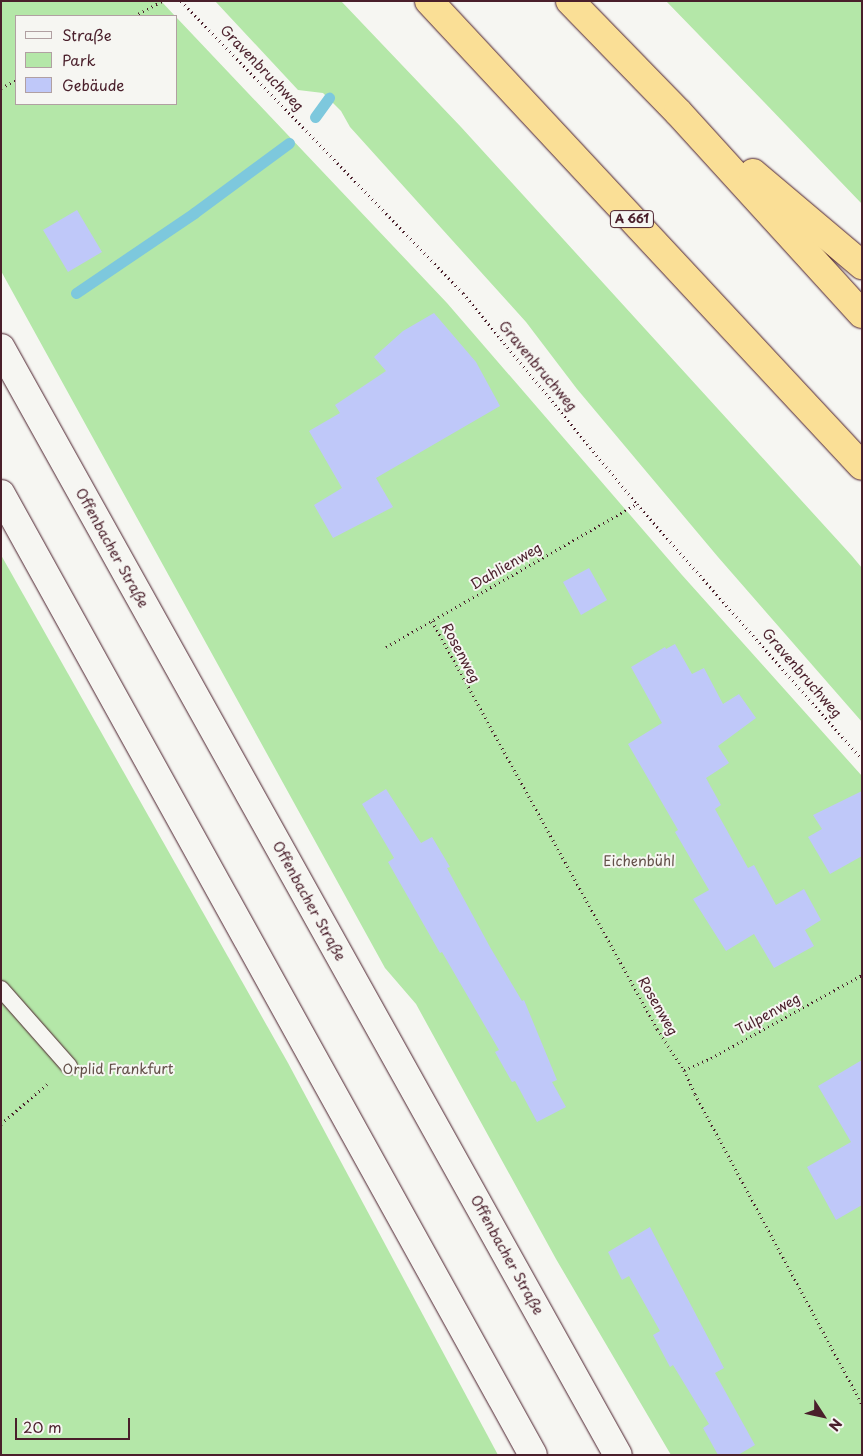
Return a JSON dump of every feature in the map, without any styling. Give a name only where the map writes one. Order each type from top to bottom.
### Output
[{"type":"highway","name":"A 661","points":[[429,1],[862,466]]},
{"type":"highway","points":[[570,1],[678,112],[862,314]]},
{"type":"highway","points":[[678,112],[862,265]]},
{"type":"highway","points":[[835,437],[862,473]]},
{"type":"main road","name":"Offenbacher Straße","points":[[1,348],[618,1455]]},
{"type":"main road","points":[[1,494],[490,1374],[533,1455]]},
{"type":"lane","points":[[1,989],[68,1066]]},
{"type":"path","points":[[136,15],[162,1]]},
{"type":"path","name":"Gravenbruchweg","points":[[181,1],[463,293],[637,504],[862,758]]},
{"type":"path","points":[[1,88],[15,81]]},
{"type":"path","name":"Dahlienweg","points":[[386,647],[637,504]]},
{"type":"path","name":"Rosenweg","points":[[432,622],[657,1029],[684,1070],[695,1094],[862,1404]]},
{"type":"path","name":"Tulpenweg","points":[[684,1070],[711,1058],[862,975]]},
{"type":"path","points":[[1,1124],[68,1066]]},
{"type":"green space","name":"Eichenbühl","points":[[1,1],[161,1],[174,15],[15,15],[15,105],[178,105],[178,19],[447,303],[682,575],[862,776],[862,1455],[671,1455],[556,1259],[416,1004],[385,968],[1,271]]},
{"type":"green space","points":[[215,1],[341,1],[461,127],[852,556],[862,568],[862,722],[718,557],[577,389],[526,322],[350,127],[341,111],[323,93],[298,90]]},
{"type":"green space","points":[[666,1],[862,1],[862,204],[764,102]]},
{"type":"green space","name":"Orplid Frankfurt","points":[[1,555],[288,1063],[498,1455],[1,1455]]},
{"type":"building","points":[[77,210],[102,252],[68,272],[43,230]]},
{"type":"building","points":[[434,313],[476,362],[500,406],[376,478],[393,507],[333,538],[314,505],[342,488],[309,431],[340,413],[335,405],[386,371],[374,357],[403,331]]},
{"type":"building","points":[[589,568],[607,600],[581,615],[563,582]]},
{"type":"building","points":[[675,644],[692,674],[704,668],[723,704],[739,694],[756,718],[718,746],[729,763],[706,778],[721,805],[715,809],[748,868],[754,865],[776,905],[804,889],[821,920],[805,930],[814,946],[774,968],[754,934],[726,951],[693,899],[709,890],[675,832],[678,830],[628,744],[662,723],[631,667],[665,647],[666,649]]},
{"type":"building","points":[[386,789],[421,843],[432,837],[450,867],[447,868],[490,947],[522,1001],[524,1000],[557,1080],[552,1082],[566,1107],[537,1122],[515,1081],[512,1082],[495,1052],[499,1050],[388,862],[394,858],[362,804]]},
{"type":"building","points":[[862,791],[862,856],[830,874],[808,837],[822,829],[813,815]]},
{"type":"building","points":[[862,1060],[862,1205],[836,1220],[807,1167],[851,1142],[818,1086]]},
{"type":"building","points":[[650,1227],[724,1368],[715,1373],[755,1445],[738,1455],[718,1455],[703,1428],[709,1424],[673,1365],[670,1367],[653,1335],[660,1331],[629,1276],[622,1280],[608,1252]]},
{"type":"waterway","points":[[315,117],[329,98]]},
{"type":"waterway","points":[[76,293],[194,213],[289,143]]}]
